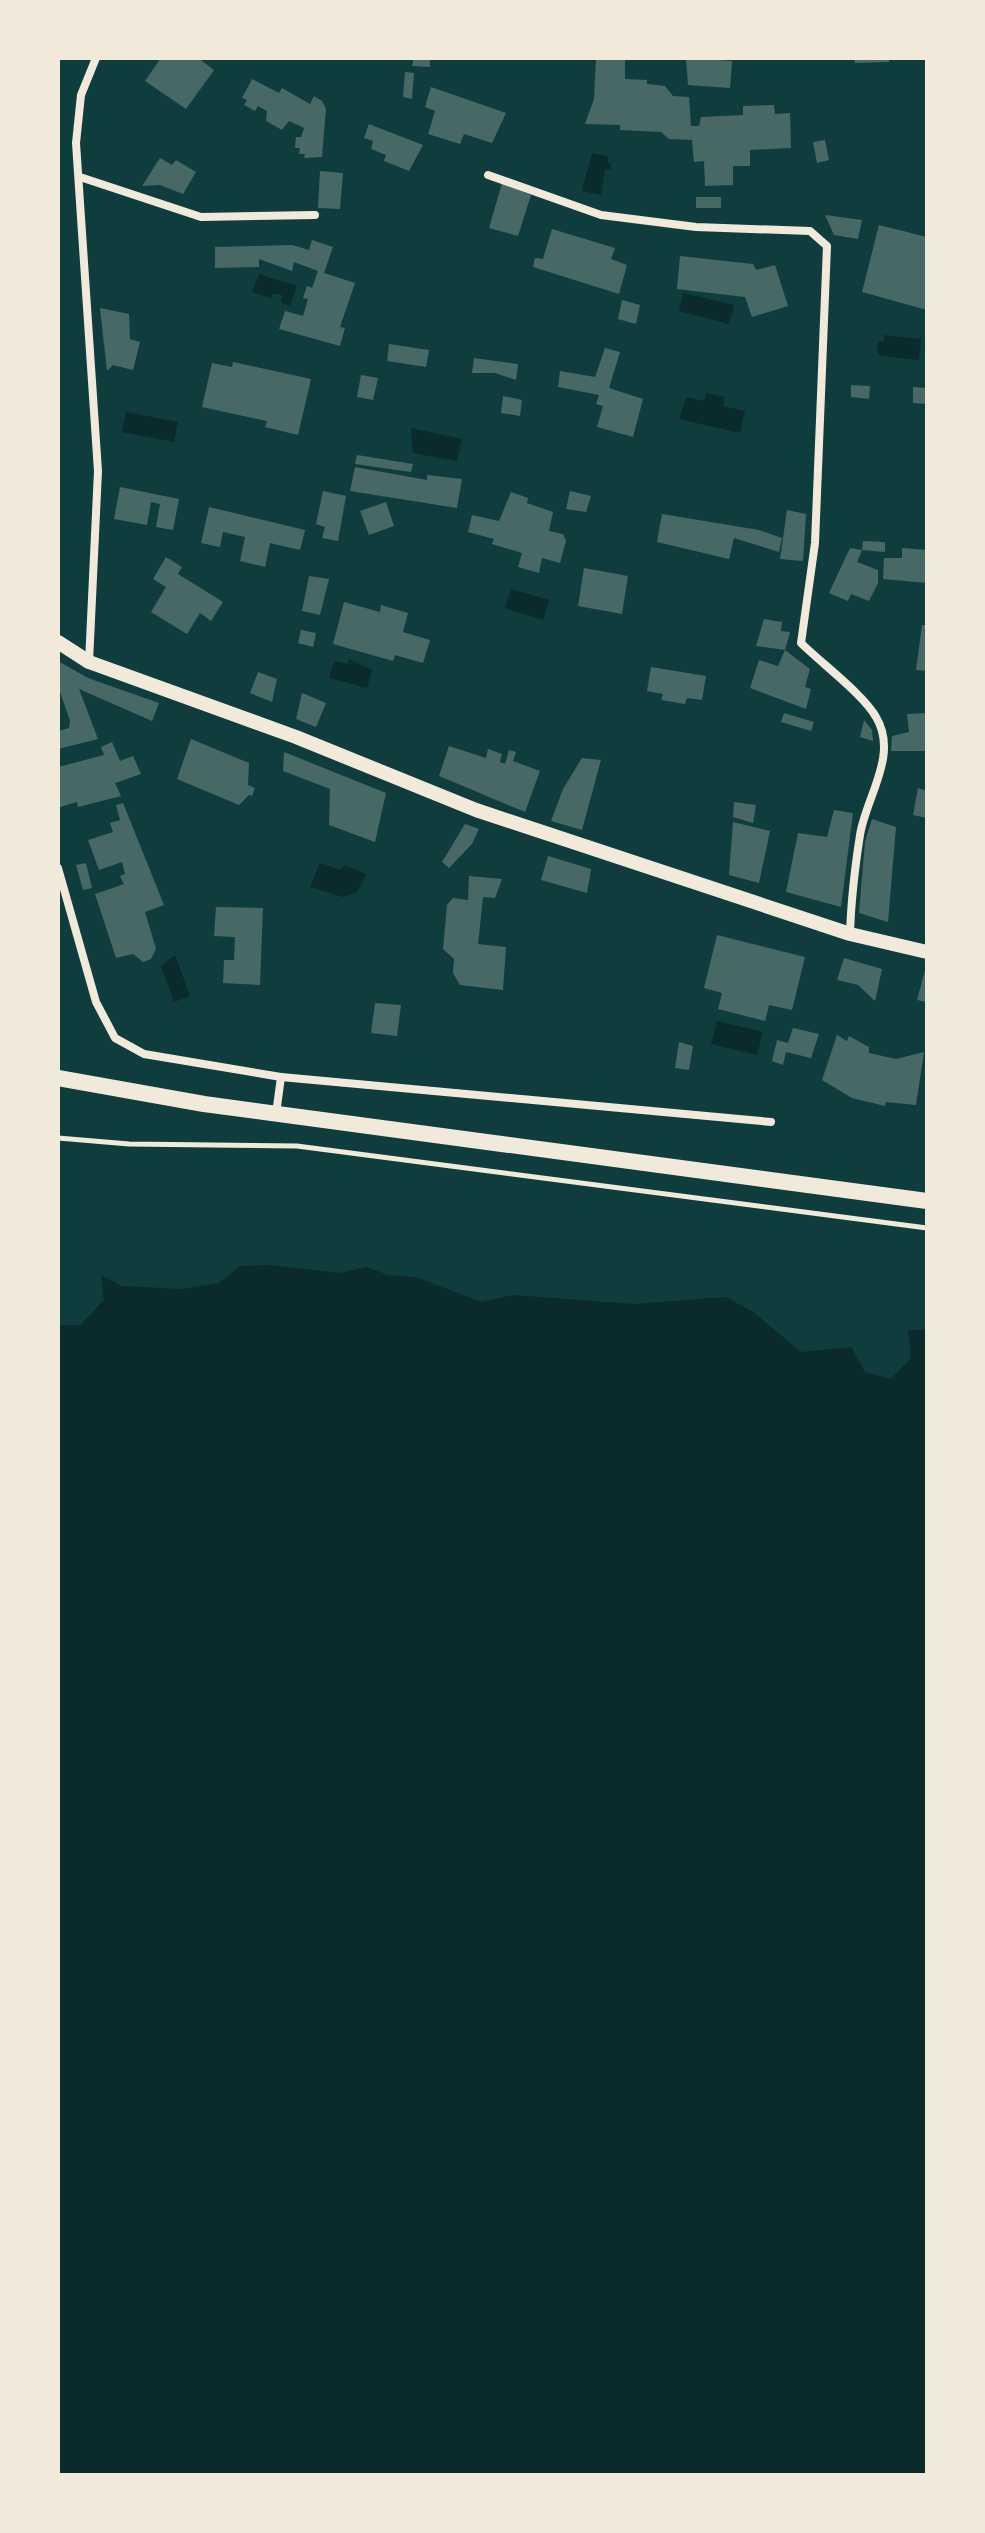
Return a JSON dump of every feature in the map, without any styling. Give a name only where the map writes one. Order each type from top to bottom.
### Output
[{"type":"main road","points":[[58,1078],[276,1114],[927,1201]]},
{"type":"street","points":[[89,662],[98,471],[76,143],[81,95],[96,58]]},
{"type":"street","points":[[488,175],[601,215],[696,227],[810,231],[827,246],[815,543],[801,643],[876,715],[884,736],[882,772],[870,796],[860,833],[850,934]]},
{"type":"street","points":[[80,177],[201,217],[315,215]]},
{"type":"street","points":[[58,642],[89,662],[296,737],[476,810],[850,934],[927,952]]},
{"type":"street","points":[[58,868],[96,1002],[115,1038],[144,1054],[281,1077],[771,1122]]},
{"type":"street","points":[[276,1114],[281,1077]]},
{"type":"path","points":[[58,1138],[129,1144],[297,1146],[927,1228]]},
{"type":"water","points":[[592,153],[608,156],[608,163],[611,163],[611,170],[605,170],[601,195],[582,191]]},
{"type":"water","points":[[259,274],[297,286],[290,306],[281,302],[282,295],[273,293],[271,298],[252,292]]},
{"type":"water","points":[[683,293],[734,305],[729,324],[679,311]]},
{"type":"water","points":[[884,335],[921,339],[919,360],[881,356],[877,351],[878,341],[884,341]]},
{"type":"water","points":[[706,393],[725,397],[723,406],[745,411],[740,433],[679,419],[686,397],[704,401]]},
{"type":"water","points":[[126,412],[178,422],[174,442],[122,432]]},
{"type":"water","points":[[411,428],[462,439],[457,461],[413,453]]},
{"type":"water","points":[[511,589],[549,600],[543,620],[505,608]]},
{"type":"water","points":[[349,659],[372,670],[367,688],[329,678],[334,661],[348,664]]},
{"type":"water","points":[[320,863],[341,870],[344,865],[367,874],[357,892],[343,897],[310,887]]},
{"type":"water","points":[[175,955],[190,996],[174,1002],[161,966]]},
{"type":"water","points":[[717,1021],[763,1032],[757,1055],[711,1044]]},
{"type":"water","points":[[270,1265],[339,1273],[367,1267],[388,1275],[416,1277],[481,1302],[513,1295],[633,1304],[725,1297],[752,1311],[801,1352],[851,1347],[865,1372],[891,1379],[911,1358],[908,1330],[927,1330],[927,2475],[58,2475],[58,1325],[80,1325],[104,1300],[101,1275],[122,1286],[182,1289],[219,1283],[240,1266]]},
{"type":"building","points":[[161,58],[198,58],[214,70],[186,109],[145,81]]},
{"type":"building","points":[[414,58],[430,59],[430,67],[412,66]]},
{"type":"building","points":[[596,58],[625,58],[625,79],[647,80],[647,84],[665,86],[673,96],[689,97],[691,126],[699,126],[701,117],[743,115],[743,106],[774,105],[775,114],[790,113],[791,148],[750,150],[750,166],[733,166],[733,185],[705,186],[704,161],[694,162],[692,140],[669,139],[661,132],[620,130],[620,125],[585,124],[594,99]]},
{"type":"building","points":[[686,58],[732,61],[730,88],[688,85]]},
{"type":"building","points":[[854,58],[889,58],[889,62],[855,63]]},
{"type":"building","points":[[405,72],[414,73],[412,99],[403,97]]},
{"type":"building","points":[[252,79],[279,93],[282,88],[310,104],[314,96],[322,101],[326,109],[322,157],[304,158],[305,154],[299,154],[300,148],[295,148],[296,137],[301,137],[304,128],[289,121],[282,130],[266,121],[267,111],[258,106],[255,111],[244,105],[247,100],[242,98]]},
{"type":"building","points":[[431,87],[506,113],[492,143],[464,134],[460,144],[428,134],[435,111],[425,107]]},
{"type":"building","points":[[369,124],[423,145],[409,171],[384,161],[386,155],[371,149],[373,141],[364,138]]},
{"type":"building","points":[[825,140],[829,160],[817,163],[813,142]]},
{"type":"building","points":[[160,158],[172,165],[176,160],[196,172],[183,194],[160,185],[142,186]]},
{"type":"building","points":[[320,171],[343,173],[340,209],[318,208]]},
{"type":"building","points":[[502,183],[531,195],[518,236],[489,228]]},
{"type":"building","points":[[696,197],[721,197],[721,208],[696,208]]},
{"type":"building","points":[[825,215],[862,220],[858,239],[834,235]]},
{"type":"building","points":[[879,225],[927,237],[927,310],[862,292]]},
{"type":"building","points":[[552,229],[615,248],[611,259],[627,265],[619,294],[533,267],[535,258],[543,259]]},
{"type":"building","points":[[312,240],[333,247],[324,273],[355,283],[340,327],[345,328],[340,346],[279,329],[285,311],[303,316],[308,299],[303,298],[307,286],[312,288],[318,271],[294,262],[292,271],[259,259],[259,267],[215,268],[215,247],[292,245],[309,250]]},
{"type":"building","points":[[680,256],[753,264],[756,270],[775,265],[788,306],[752,317],[745,297],[677,289]]},
{"type":"building","points":[[622,300],[640,305],[636,324],[618,319]]},
{"type":"building","points":[[100,308],[129,314],[130,339],[140,342],[133,370],[113,365],[107,371]]},
{"type":"building","points":[[389,344],[429,350],[426,367],[387,361]]},
{"type":"building","points":[[605,348],[620,352],[609,388],[643,399],[633,437],[597,427],[603,406],[596,404],[599,395],[558,387],[560,371],[595,377]]},
{"type":"building","points":[[474,358],[518,364],[516,380],[495,373],[472,373]]},
{"type":"building","points":[[233,362],[311,379],[298,435],[265,427],[267,421],[202,407],[212,363],[232,367]]},
{"type":"building","points":[[361,375],[378,378],[373,400],[357,397]]},
{"type":"building","points":[[851,385],[870,386],[869,399],[851,397]]},
{"type":"building","points":[[913,387],[927,388],[927,404],[913,403]]},
{"type":"building","points":[[503,396],[522,400],[520,416],[501,413]]},
{"type":"building","points":[[357,455],[413,464],[411,472],[355,464]]},
{"type":"building","points":[[355,467],[427,480],[427,475],[462,479],[457,508],[350,491]]},
{"type":"building","points":[[120,487],[179,499],[173,530],[156,527],[160,504],[151,502],[147,525],[114,519]]},
{"type":"building","points":[[323,491],[346,496],[338,541],[322,538],[325,527],[316,524]]},
{"type":"building","points":[[570,491],[591,496],[586,512],[566,509]]},
{"type":"building","points":[[511,492],[528,498],[527,503],[553,512],[549,531],[563,534],[566,541],[560,563],[542,558],[539,573],[518,567],[522,553],[492,544],[494,539],[468,532],[472,515],[499,521]]},
{"type":"building","points":[[386,502],[394,526],[369,535],[360,511]]},
{"type":"building","points":[[209,507],[305,530],[300,550],[270,543],[265,567],[240,561],[245,537],[223,532],[220,547],[201,543]]},
{"type":"building","points":[[787,510],[806,514],[803,561],[780,559]]},
{"type":"building","points":[[662,514],[759,530],[782,538],[779,552],[734,538],[729,559],[657,542]]},
{"type":"building","points":[[863,541],[885,542],[885,552],[862,550]]},
{"type":"building","points":[[850,548],[862,550],[857,562],[878,570],[878,583],[869,601],[851,594],[848,601],[829,593]]},
{"type":"building","points":[[902,548],[927,550],[927,583],[883,579],[884,558],[902,558]]},
{"type":"building","points":[[166,557],[182,567],[178,574],[223,602],[211,621],[200,613],[187,634],[151,612],[166,587],[153,579]]},
{"type":"building","points":[[584,568],[628,576],[622,614],[578,606]]},
{"type":"building","points":[[309,576],[329,579],[320,615],[302,611]]},
{"type":"building","points":[[344,602],[380,612],[381,605],[408,613],[403,632],[430,640],[423,663],[395,655],[393,661],[333,644]]},
{"type":"building","points":[[764,619],[782,622],[781,631],[790,632],[785,650],[756,646]]},
{"type":"building","points":[[922,625],[927,625],[927,671],[916,670]]},
{"type":"building","points":[[301,630],[316,633],[313,647],[298,643]]},
{"type":"building","points":[[785,650],[810,669],[805,687],[811,689],[806,709],[750,688],[759,660],[778,666]]},
{"type":"building","points":[[58,661],[88,678],[159,703],[152,721],[79,689],[98,739],[58,749],[58,731],[69,728],[70,721],[58,686]]},
{"type":"building","points":[[651,667],[706,676],[702,700],[687,698],[685,704],[661,700],[663,694],[647,691]]},
{"type":"building","points":[[258,672],[277,679],[272,702],[250,693]]},
{"type":"building","points":[[302,693],[326,703],[316,727],[296,719]]},
{"type":"building","points":[[784,713],[814,722],[811,731],[781,722]]},
{"type":"building","points":[[927,713],[927,751],[891,751],[892,736],[909,732],[907,714]]},
{"type":"building","points":[[864,720],[872,730],[873,741],[860,737]]},
{"type":"building","points":[[191,739],[249,763],[248,785],[255,788],[252,796],[249,795],[239,805],[177,779]]},
{"type":"building","points":[[112,742],[120,761],[133,756],[141,774],[115,783],[121,796],[78,807],[77,802],[60,807],[58,767],[104,755],[101,747]]},
{"type":"building","points":[[449,746],[486,758],[488,749],[502,754],[500,762],[505,764],[509,750],[516,752],[513,761],[540,771],[525,812],[439,776]]},
{"type":"building","points":[[284,752],[386,793],[375,842],[329,825],[330,789],[283,771]]},
{"type":"building","points":[[582,758],[601,760],[582,830],[551,821],[563,789]]},
{"type":"building","points":[[918,788],[927,791],[927,818],[913,815]]},
{"type":"building","points":[[734,802],[756,805],[753,823],[733,817]]},
{"type":"building","points":[[123,803],[164,905],[145,912],[156,949],[151,959],[143,962],[133,954],[116,958],[95,894],[124,884],[120,876],[125,874],[122,862],[99,870],[88,840],[113,832],[110,823],[120,820],[116,805]]},
{"type":"building","points":[[834,810],[853,813],[841,907],[786,892],[798,833],[827,837]]},
{"type":"building","points":[[872,819],[896,827],[888,922],[859,913],[865,842]]},
{"type":"building","points":[[733,822],[770,831],[759,883],[729,875]]},
{"type":"building","points":[[465,824],[479,829],[472,844],[449,868],[442,862]]},
{"type":"building","points":[[548,856],[591,869],[587,893],[541,880]]},
{"type":"building","points":[[86,863],[92,888],[83,890],[76,865]]},
{"type":"building","points":[[469,876],[502,879],[495,898],[483,897],[478,944],[506,947],[503,990],[460,985],[453,973],[454,959],[443,949],[447,905],[453,898],[468,900]]},
{"type":"building","points":[[216,907],[263,908],[260,985],[223,983],[224,960],[234,960],[235,937],[214,936]]},
{"type":"building","points":[[717,935],[805,957],[792,1010],[769,1005],[765,1021],[718,1009],[722,993],[704,988]]},
{"type":"building","points":[[844,958],[882,969],[875,1001],[858,985],[837,980]]},
{"type":"building","points":[[927,967],[927,1002],[917,1000]]},
{"type":"building","points":[[375,1003],[401,1005],[397,1036],[371,1033]]},
{"type":"building","points":[[793,1028],[819,1034],[811,1058],[786,1052],[783,1065],[772,1061],[777,1040],[788,1043]]},
{"type":"building","points":[[837,1035],[847,1041],[849,1036],[869,1047],[869,1053],[896,1059],[924,1052],[916,1105],[886,1102],[885,1106],[852,1098],[822,1080]]},
{"type":"building","points":[[679,1042],[693,1046],[689,1070],[675,1068]]}]
